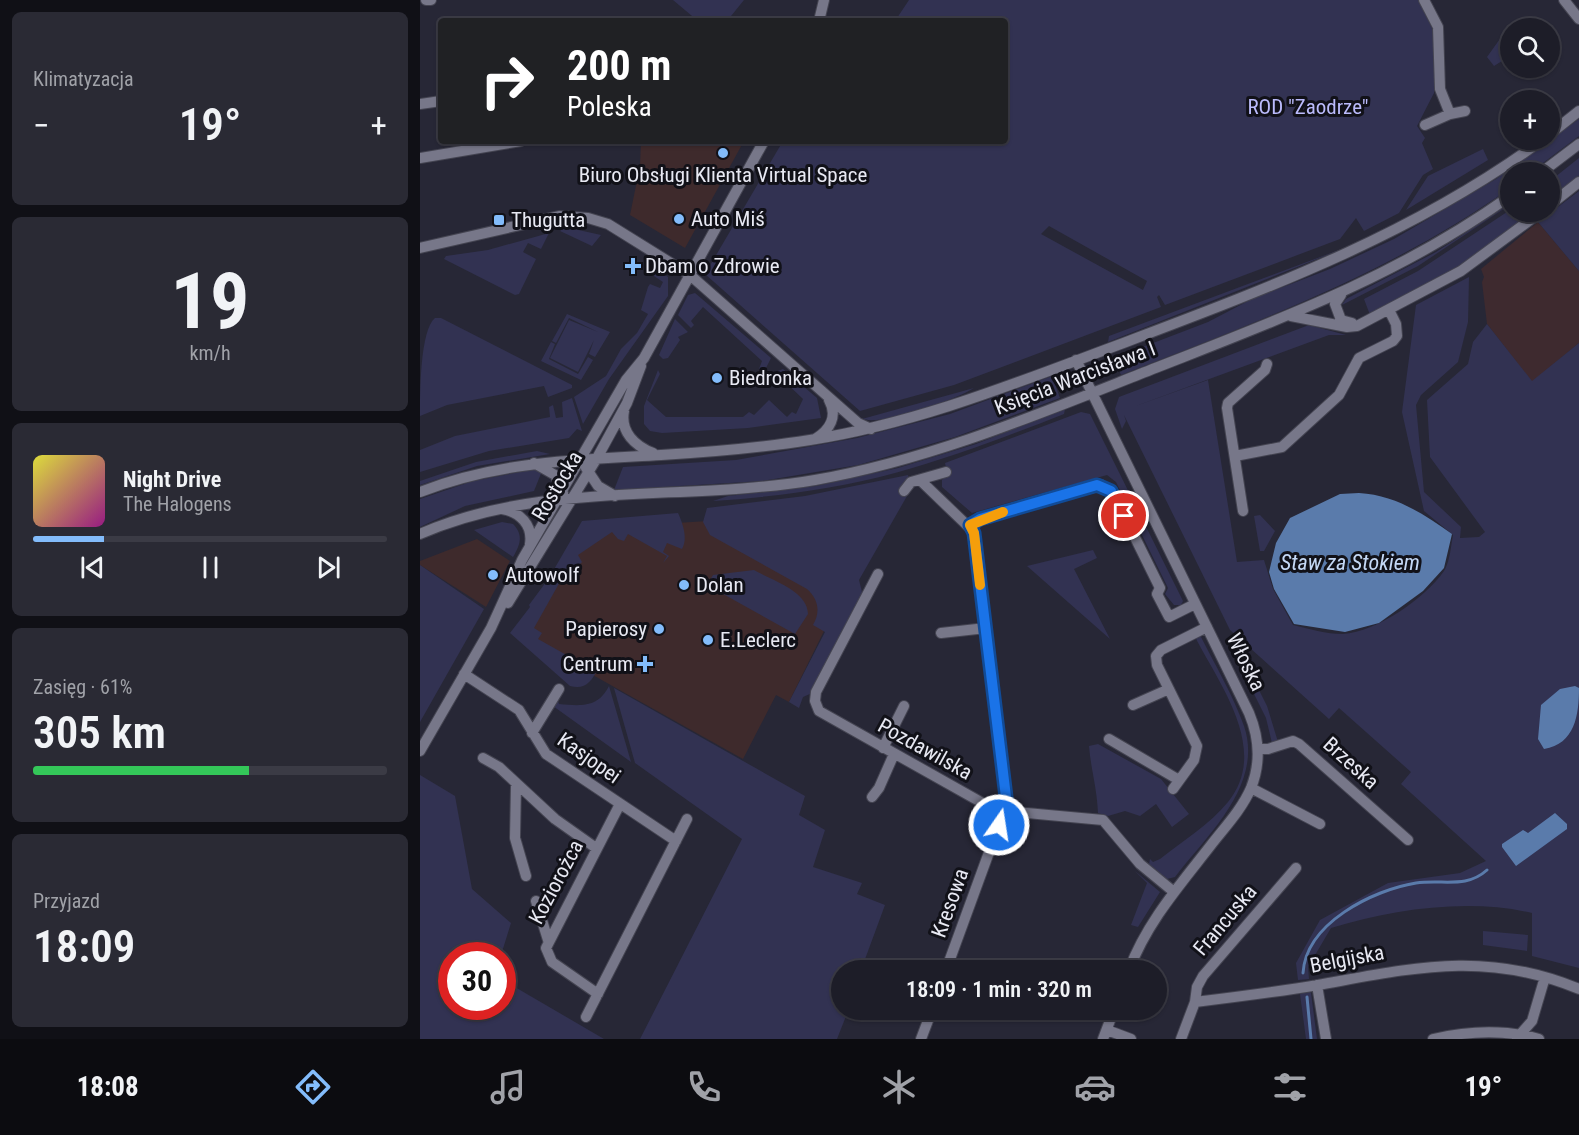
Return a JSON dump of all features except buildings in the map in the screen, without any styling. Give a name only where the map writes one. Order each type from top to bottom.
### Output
[{"type":"street","points":[[426,0],[431,0]]},
{"type":"street","points":[[820,18],[824,0]]},
{"type":"street","points":[[1424,0],[1438,27],[1440,89],[1450,114]]},
{"type":"street","points":[[1564,0],[1579,18]]},
{"type":"street","points":[[420,104],[438,101]]},
{"type":"street","points":[[1425,125],[1450,114],[1465,111]]},
{"type":"street","points":[[1560,126],[1579,111]]},
{"type":"street","points":[[420,158],[504,144]]},
{"type":"street","name":"Rostocka","points":[[491,628],[528,549],[564,498],[588,472],[597,458],[625,406],[644,358],[762,144]]},
{"type":"street","points":[[1555,162],[1579,144]]},
{"type":"street","name":"Księcia Warcisława I","points":[[420,492],[481,472],[584,455],[597,458],[728,451],[814,440],[871,429],[972,401],[1346,255],[1456,196],[1527,150]]},
{"type":"street","points":[[1560,197],[1579,182]]},
{"type":"street","name":"Księcia Warcisława I","points":[[420,534],[463,518],[499,509],[564,498],[621,497],[756,488],[872,468],[968,440],[1290,316],[1342,293],[1441,242],[1500,203]]},
{"type":"street","points":[[420,248],[547,218],[580,217],[598,220],[619,230],[690,275],[858,423],[871,429]]},
{"type":"street","points":[[1290,316],[1347,327],[1367,321],[1473,263],[1528,222]]},
{"type":"street","points":[[1342,293],[1335,304],[1341,320],[1352,323],[1367,321]]},
{"type":"street","points":[[1235,456],[1282,447],[1339,396],[1359,358],[1393,341],[1397,336],[1396,324],[1389,310]]},
{"type":"street","name":"Rostocka","points":[[420,751],[491,628],[561,517],[564,498],[584,455],[626,380],[644,358]]},
{"type":"street","name":"Włoska","points":[[1076,360],[1090,393],[1249,713],[1258,749],[1251,788],[1239,809],[1148,929],[1134,960]]},
{"type":"street","points":[[1243,511],[1228,403],[1264,370],[1267,364]]},
{"type":"street","points":[[814,440],[825,432],[832,419],[832,407],[823,392]]},
{"type":"street","points":[[625,406],[624,424],[629,436],[645,450],[659,455]]},
{"type":"street","points":[[584,455],[588,472],[603,490],[621,497]]},
{"type":"street","points":[[528,463],[547,469],[555,476],[564,498]]},
{"type":"street","points":[[904,491],[912,482],[946,472]]},
{"type":"street","points":[[920,480],[970,525],[980,519],[1101,485],[1115,497],[1160,588],[1157,594],[1169,617],[1195,604]]},
{"type":"street","name":"Rostocka","points":[[499,509],[510,511],[523,519],[530,533],[528,549]]},
{"type":"street","name":"Kresowa","points":[[950,960],[1004,812],[1006,797],[974,533],[970,525]]},
{"type":"street","name":"Pozdawilska","points":[[878,574],[814,698],[822,714],[988,807],[1004,812],[1103,820],[1140,864],[1174,892]]},
{"type":"street","points":[[1109,738],[1176,784],[1194,760],[1197,746],[1156,665],[1157,654],[1207,627]]},
{"type":"street","points":[[941,633],[986,628]]},
{"type":"street","name":"Kasjopei","points":[[464,674],[519,711],[546,754],[676,841]]},
{"type":"street","points":[[532,733],[559,689]]},
{"type":"street","points":[[1133,705],[1169,689]]},
{"type":"street","points":[[883,748],[904,706]]},
{"type":"street","name":"Brzeska","points":[[1258,749],[1268,749],[1293,741],[1299,744],[1408,840]]},
{"type":"street","points":[[872,797],[879,788],[894,754]]},
{"type":"street","points":[[483,758],[499,767],[555,819],[596,848]]},
{"type":"street","points":[[516,784],[515,838],[526,876]]},
{"type":"street","points":[[1251,788],[1320,825]]},
{"type":"street","name":"Koziorożca","points":[[598,994],[552,962],[546,952],[548,940],[620,804]]},
{"type":"street","points":[[586,1017],[687,819]]},
{"type":"street","name":"Francuska","points":[[1195,1002],[1197,987],[1203,976],[1296,867]]},
{"type":"street","points":[[536,901],[548,940]]},
{"type":"street","name":"Belgijska","points":[[1195,1002],[1317,985],[1393,970],[1441,964],[1484,966],[1545,977],[1579,989]]},
{"type":"street","points":[[1519,1038],[1532,1021],[1545,977]]},
{"type":"street","points":[[1317,985],[1326,1039]]},
{"type":"street","points":[[1181,1039],[1195,1002]]},
{"type":"street","points":[[921,1039],[928,1020]]},
{"type":"street","points":[[1110,1020],[1105,1035],[1131,1039]]},
{"type":"street","points":[[1432,1039],[1494,1032],[1519,1038],[1539,1039]]},
{"type":"shaded area","points":[[641,144],[742,144],[685,248],[630,215],[640,166]]},
{"type":"shaded area","points":[[1538,222],[1579,271],[1579,343],[1532,382],[1487,324],[1482,282],[1484,277],[1481,269]]},
{"type":"shaded area","points":[[886,505],[789,702],[776,695],[743,759],[523,636],[569,555],[612,527],[806,515]]},
{"type":"shaded area","points":[[477,539],[510,561],[486,607],[420,565],[420,561]]},
{"type":"green space","points":[[673,0],[744,0],[729,18],[694,18]]},
{"type":"green space","name":"ROD \"Zaodrze\"","points":[[909,0],[1418,0],[1434,32],[1434,93],[1417,126],[1425,138],[1422,143],[1433,169],[1423,175],[1399,213],[1364,231],[1356,218],[1340,239],[1165,305],[1159,295],[1157,297],[1161,307],[954,385],[860,411],[705,274],[781,144],[1008,144],[1008,18],[897,18]],"holes":[[[1049,226],[1147,281],[1143,290],[1041,234]]]},
{"type":"green space","points":[[1500,39],[1500,62],[1494,66],[1487,57]]},
{"type":"green space","points":[[1579,119],[1579,136],[1544,162],[1520,162],[1536,150],[1560,150],[1560,133]]},
{"type":"green space","points":[[1483,149],[1488,160],[1406,210],[1428,176]]},
{"type":"green space","points":[[1579,158],[1579,176],[1560,191],[1560,173]]},
{"type":"green space","points":[[1500,176],[1500,195],[1418,246],[1321,294],[1121,375],[1114,358],[1208,322],[1252,299],[1330,269],[1394,239]]},
{"type":"green space","points":[[1579,191],[1579,271],[1538,222],[1560,222],[1560,205]]},
{"type":"green space","points":[[1500,210],[1418,266],[1342,305],[1346,299],[1436,252]]},
{"type":"green space","points":[[1500,217],[1500,222],[1520,222],[1455,269],[1370,315],[1364,299],[1418,271]]},
{"type":"green space","points":[[565,227],[601,235],[592,246],[560,231]]},
{"type":"green space","points":[[549,233],[541,249],[528,243],[523,252],[536,259],[519,294],[515,295],[444,259],[446,256],[488,250]]},
{"type":"green space","points":[[1355,244],[1108,342],[1109,336]]},
{"type":"green space","points":[[658,270],[668,277],[668,296],[609,379],[583,424],[574,397],[606,376],[621,349],[637,333],[648,314],[641,310],[648,287],[650,284],[660,288],[663,282],[654,276]]},
{"type":"green space","points":[[1469,277],[1468,322],[1458,362],[1421,395],[1416,405],[1424,492],[1461,527],[1460,538],[1479,537],[1485,532],[1430,457],[1427,400],[1468,364],[1473,342],[1487,324],[1532,381],[1579,343],[1579,968],[1532,956],[1532,913],[1483,906],[1457,906],[1405,911],[1331,928],[1308,967],[1309,979],[1298,980],[1296,963],[1320,920],[1388,883],[1460,873],[1486,861],[1401,784],[1411,772],[1339,708],[1329,719],[1230,630],[1124,415],[1126,421],[1122,429],[1115,409],[1119,397],[1309,325],[1346,335],[1329,335],[1133,407],[1208,380],[1237,562],[1264,560],[1273,589],[1293,625],[1343,634],[1370,627],[1413,602],[1436,581],[1448,563],[1453,535],[1424,511],[1402,412],[1416,305]]},
{"type":"green space","points":[[695,293],[771,358],[766,368],[759,369],[762,361],[703,307],[691,321],[694,325],[691,328],[678,315],[688,295]]},
{"type":"green space","points":[[567,314],[610,332],[595,357],[589,354],[594,340],[578,372],[550,358],[569,320],[598,332],[569,318],[556,343],[552,341]]},
{"type":"green space","points":[[435,318],[441,318],[572,385],[572,388],[548,397],[544,386],[447,405],[420,416],[424,348],[426,335]]},
{"type":"green space","points":[[675,319],[688,332],[678,337],[680,340],[668,358],[663,359],[659,355]]},
{"type":"green space","points":[[551,342],[555,344],[549,359],[578,374],[588,357],[593,360],[581,380],[541,361]]},
{"type":"green space","points":[[783,369],[817,398],[821,418],[748,428],[662,433],[650,431],[644,424],[644,406],[658,370],[660,374],[647,400],[666,417],[743,417],[749,412],[754,415],[769,400],[787,417],[792,412],[796,414],[803,399],[780,377],[774,381],[771,379],[775,372]]},
{"type":"green space","points":[[1052,376],[1060,398],[955,437],[858,465],[762,481],[614,490],[623,467],[736,460],[857,438],[950,414]]},
{"type":"green space","points":[[974,388],[935,405],[901,415],[885,419],[862,419]]},
{"type":"green space","points":[[572,398],[582,431],[577,429],[569,438],[489,451],[420,472],[420,450],[455,436],[550,417],[549,407],[553,405],[556,418],[563,417],[562,402]]},
{"type":"green space","points":[[1065,409],[1064,414],[1022,430],[895,473],[850,484],[805,491],[713,501],[728,496],[816,486],[898,468],[976,444]]},
{"type":"green space","points":[[1081,412],[1090,414],[1183,601],[1181,605],[1174,605],[1165,594],[1168,588],[1116,482],[1107,475],[972,513],[942,487],[942,480],[947,472],[945,463]]},
{"type":"green space","points":[[537,451],[550,454],[477,466],[420,485],[420,481],[476,462]]},
{"type":"green space","points":[[536,469],[542,471],[534,491],[465,506],[420,527],[420,499],[473,481]]},
{"type":"green space","points":[[908,475],[911,489],[859,580],[863,596],[812,693],[803,697],[799,708],[789,702],[825,632],[813,625],[818,610],[816,601],[807,589],[710,535],[703,522],[707,508],[805,496]]},
{"type":"green space","points":[[678,513],[685,536],[682,549],[667,543],[663,552],[669,556],[663,563],[667,556],[628,534],[624,541],[618,539],[612,532],[578,555],[582,562],[576,568],[570,564],[534,628],[542,633],[538,639],[595,671],[601,666],[601,670],[598,669],[587,684],[580,687],[570,686],[510,633],[549,578],[582,521]]},
{"type":"green space","points":[[1260,515],[1275,531],[1264,551],[1260,551],[1254,516]]},
{"type":"green space","points":[[502,522],[513,524],[519,532],[519,544],[513,557],[474,530]]},
{"type":"green space","points":[[1093,550],[1097,558],[1074,569],[1110,639],[1027,566]]},
{"type":"green space","points":[[420,565],[484,609],[420,722]]},
{"type":"green space","points":[[754,570],[787,587],[802,599],[808,614],[795,634],[707,585],[713,575]]},
{"type":"green space","points":[[1200,635],[1240,714],[1248,748],[1246,769],[1229,808],[1175,877],[1167,879],[1149,864],[1150,859],[1153,862],[1160,859],[1221,810],[1240,782],[1244,761],[1243,740],[1237,718],[1195,637]]},
{"type":"green space","points":[[1255,682],[1267,706],[1278,742],[1272,743],[1266,718],[1249,684]]},
{"type":"green space","points":[[609,686],[631,762],[553,706],[558,701],[559,704],[575,705],[594,702],[605,693]]},
{"type":"green space","points":[[614,688],[805,796],[799,815],[825,830],[813,867],[862,883],[857,894],[885,905],[865,960],[831,960],[831,1020],[844,1020],[837,1039],[640,1039],[742,839],[635,763]]},
{"type":"green space","points":[[1098,744],[1161,779],[1189,814],[1172,827],[1156,804],[1140,816],[1125,811],[1108,816],[1098,813],[1089,746]]},
{"type":"green space","points":[[420,775],[455,796],[472,889],[511,923],[505,942],[438,942],[438,1020],[516,1020],[516,988],[604,1039],[420,1039]]},
{"type":"green space","points":[[1135,871],[1160,892],[1138,927],[1131,925],[1147,883]]},
{"type":"green space","points":[[1483,931],[1528,935],[1527,951],[1483,945]]},
{"type":"green space","points":[[1309,991],[1317,1039],[1306,1039],[1300,994]]},
{"type":"water","name":"Staw za Stokiem","points":[[1359,493],[1385,497],[1397,502],[1431,519],[1452,534],[1444,568],[1423,591],[1379,623],[1345,632],[1294,624],[1274,589],[1269,572],[1276,543],[1290,518],[1340,494]]},
{"type":"water","points":[[1575,686],[1579,688],[1579,698],[1573,727],[1563,741],[1544,749],[1538,739],[1541,705],[1560,689]]},
{"type":"water","points":[[1555,813],[1567,824],[1567,829],[1516,866],[1502,844],[1523,830],[1528,833]]},
{"type":"waterway","points":[[1303,973],[1307,955],[1316,939],[1329,924],[1362,901],[1416,883],[1471,879],[1487,870]]},
{"type":"waterway","points":[[1307,997],[1311,1039]]},
{"type":"slow traffic","points":[[980,585],[974,533],[970,525],[977,520],[1003,512]]},
{"type":"place","name":"Biuro Obsługi Klienta Virtual Space","points":[[723,153]]},
{"type":"place","name":"Auto Miś","points":[[679,219]]},
{"type":"place","name":"Thugutta","points":[[499,220]]},
{"type":"place","name":"Dbam o Zdrowie","points":[[633,266]]},
{"type":"place","name":"Biedronka","points":[[717,378]]},
{"type":"place","name":"Autowolf","points":[[493,575]]},
{"type":"place","name":"Dolan","points":[[684,585]]},
{"type":"place","name":"Papierosy","points":[[659,629]]},
{"type":"place","name":"E.Leclerc","points":[[708,640]]},
{"type":"place","name":"Centrum","points":[[645,664]]},
{"type":"route","points":[[999,825],[1005,809],[1006,797],[974,533],[970,525],[980,519],[1097,485],[1105,486],[1111,491],[1124,516]]}]
